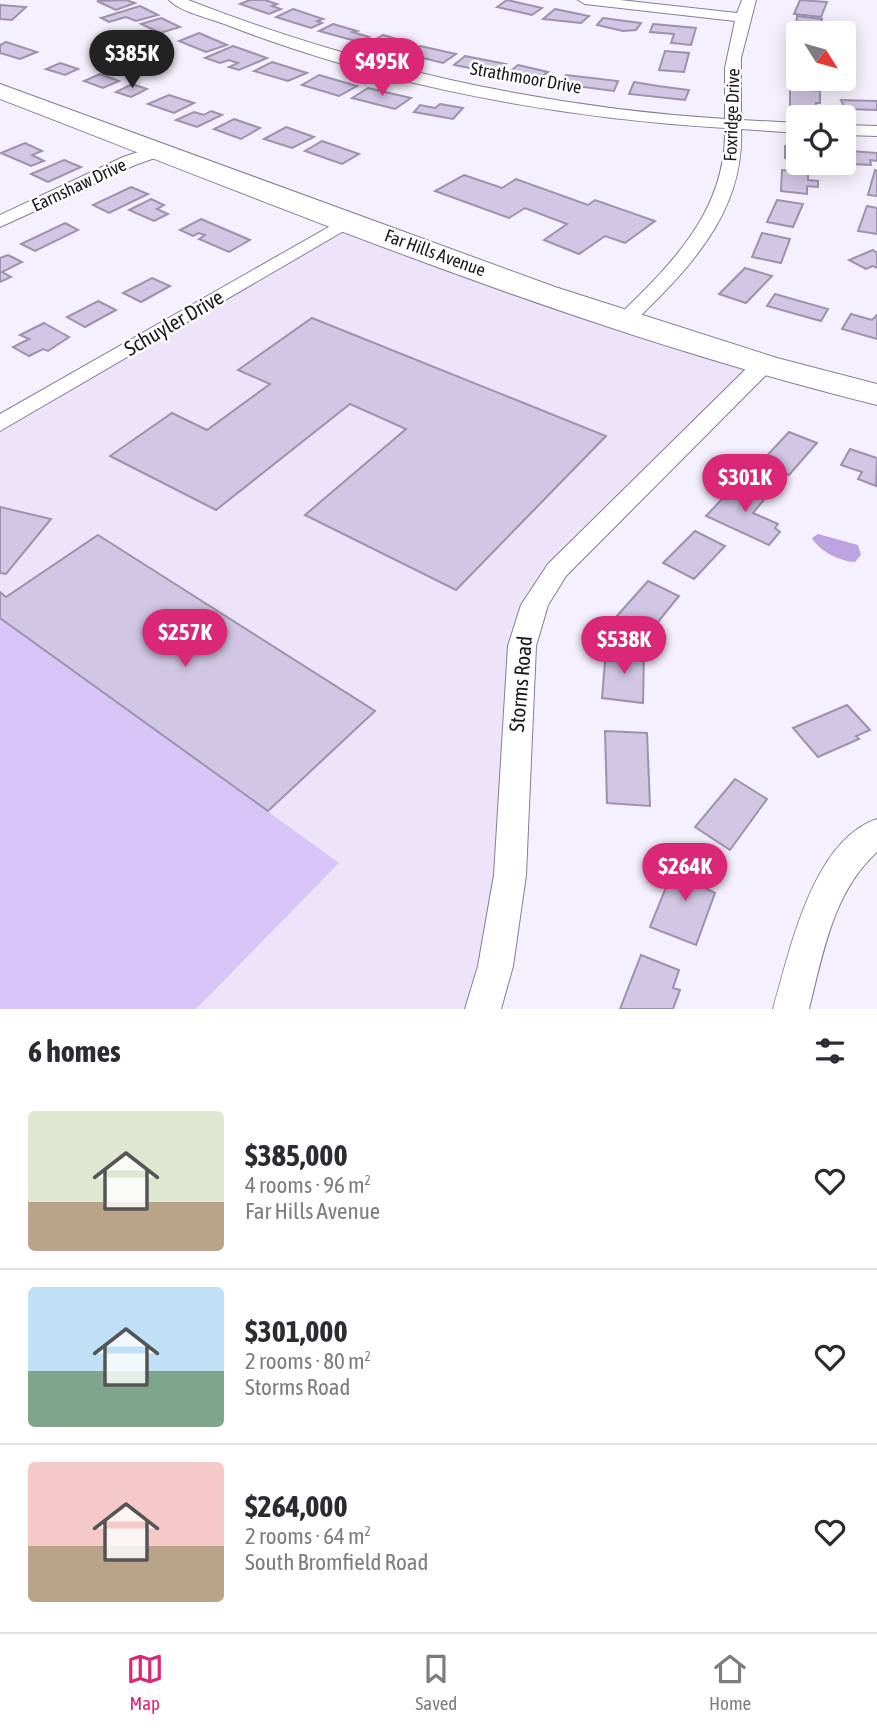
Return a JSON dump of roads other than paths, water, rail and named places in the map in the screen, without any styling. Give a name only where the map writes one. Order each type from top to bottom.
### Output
[{"type":"main road","name":"Far Hills Avenue","points":[[0,91],[625,321],[762,366],[877,395]]},
{"type":"street","name":"Strathmoor Drive","points":[[176,0],[266,36],[412,76],[590,108],[786,127]]},
{"type":"street","points":[[585,0],[741,18]]},
{"type":"street","name":"Foxridge Drive","points":[[625,321],[690,252],[725,191],[732,164],[732,79],[741,18],[748,0]]},
{"type":"street","points":[[856,130],[877,131]]},
{"type":"street","name":"Earnshaw Drive","points":[[0,222],[129,161],[160,150]]},
{"type":"street","name":"Schuyler Drive","points":[[0,425],[348,221]]},
{"type":"street","name":"Storms Road","points":[[483,1009],[499,964],[509,903],[522,646],[531,608],[557,570],[762,366]]},
{"type":"street","points":[[791,1009],[816,919],[833,877],[854,850],[877,832]]}]
